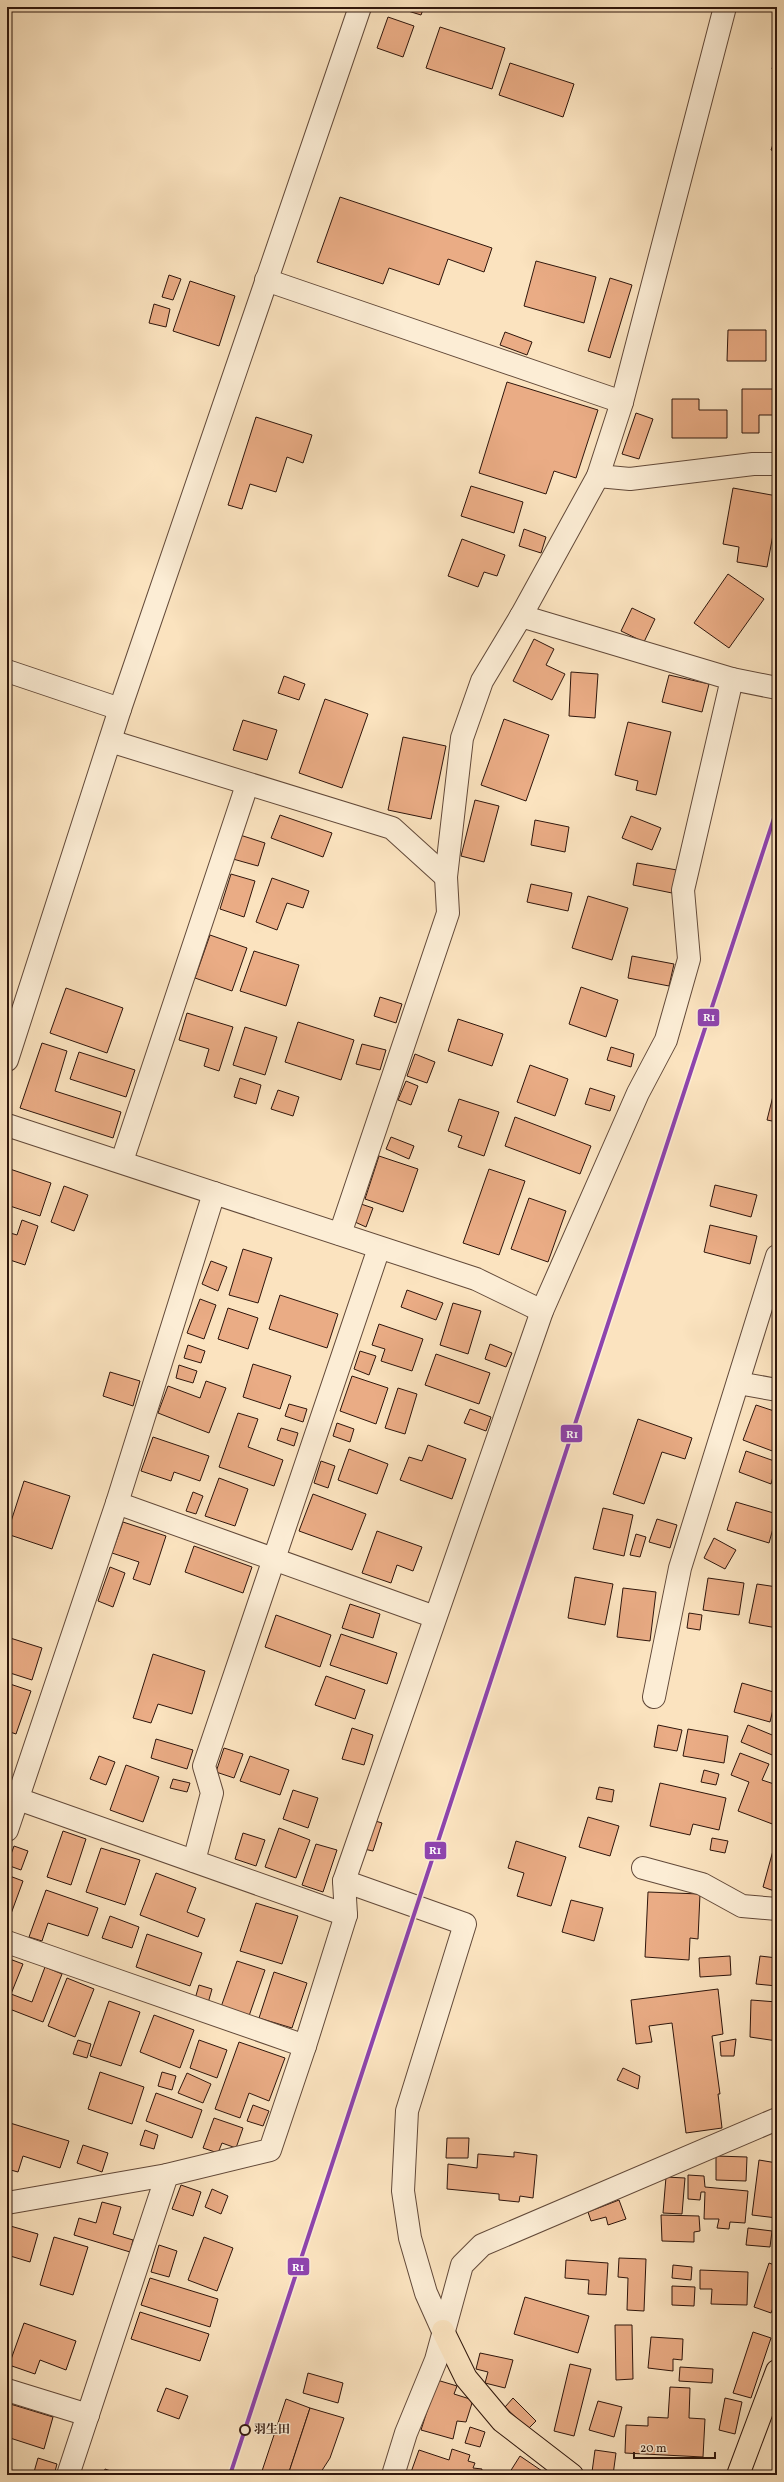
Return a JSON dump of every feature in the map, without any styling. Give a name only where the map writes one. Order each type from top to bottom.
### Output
[{"type":"main road","points":[[443,2331],[466,2378],[502,2421],[572,2475]]},
{"type":"main road","points":[[738,2475],[777,2371]]},
{"type":"street","points":[[7,1060],[120,709],[360,7]]},
{"type":"street","points":[[340,1234],[448,914],[446,877],[462,738],[482,681],[521,616],[598,476],[622,402],[725,7]]},
{"type":"street","points":[[266,280],[622,402]]},
{"type":"street","points":[[598,476],[630,479],[753,464],[777,464]]},
{"type":"street","points":[[521,616],[732,679],[777,688]]},
{"type":"street","points":[[7,671],[120,709]]},
{"type":"street","points":[[7,2203],[166,2175],[270,2150],[305,2046],[346,1915],[344,1881],[542,1312],[638,1093],[666,1040],[689,959],[683,890],[732,679]]},
{"type":"street","points":[[110,741],[247,785],[392,828],[446,877]]},
{"type":"street","points":[[122,1162],[247,785]]},
{"type":"street","points":[[7,1125],[476,1279],[542,1312]]},
{"type":"street","points":[[7,1830],[117,1504],[214,1193]]},
{"type":"street","points":[[194,1861],[212,1793],[204,1766],[379,1248]]},
{"type":"street","points":[[654,1697],[680,1568],[777,1256]]},
{"type":"street","points":[[738,1383],[777,1390]]},
{"type":"street","points":[[117,1504],[275,1558],[435,1617]]},
{"type":"street","points":[[18,1799],[346,1915]]},
{"type":"street","points":[[642,1868],[702,1884],[742,1906],[777,1909]]},
{"type":"street","points":[[344,1881],[465,1924],[407,2111],[403,2191],[410,2238],[426,2293],[443,2331]]},
{"type":"street","points":[[7,1942],[305,2046]]},
{"type":"street","points":[[393,2475],[406,2433],[436,2360],[462,2265],[482,2245],[777,2119]]},
{"type":"street","points":[[68,2475],[166,2175]]},
{"type":"street","points":[[7,2390],[88,2415]]},
{"type":"building","points":[[395,7],[424,7],[421,15]]},
{"type":"building","points":[[388,17],[414,26],[403,57],[377,48]]},
{"type":"building","points":[[440,27],[505,48],[492,89],[426,68]]},
{"type":"building","points":[[777,51],[777,70],[772,69]]},
{"type":"building","points":[[510,63],[574,84],[563,117],[499,95]]},
{"type":"building","points":[[777,133],[777,152],[771,150]]},
{"type":"building","points":[[340,197],[492,248],[484,272],[448,259],[439,285],[389,268],[383,284],[317,262]]},
{"type":"building","points":[[536,261],[596,277],[584,323],[524,306]]},
{"type":"building","points":[[169,275],[181,279],[173,300],[162,297]]},
{"type":"building","points":[[610,278],[632,285],[610,358],[588,351]]},
{"type":"building","points":[[190,281],[235,296],[219,346],[173,331]]},
{"type":"building","points":[[154,304],[170,309],[166,327],[149,323]]},
{"type":"building","points":[[728,330],[766,330],[766,361],[727,361]]},
{"type":"building","points":[[505,332],[532,342],[527,355],[500,345]]},
{"type":"building","points":[[507,382],[598,410],[576,478],[554,471],[546,494],[479,473]]},
{"type":"building","points":[[742,389],[777,389],[777,415],[759,415],[759,433],[742,433]]},
{"type":"building","points":[[672,399],[699,399],[699,410],[727,410],[727,438],[672,438]]},
{"type":"building","points":[[636,413],[653,419],[639,459],[622,454]]},
{"type":"building","points":[[256,417],[312,435],[303,463],[287,457],[276,492],[250,484],[242,509],[228,505]]},
{"type":"building","points":[[471,486],[523,502],[514,533],[461,516]]},
{"type":"building","points":[[733,488],[777,496],[777,513],[767,567],[737,562],[739,547],[723,544]]},
{"type":"building","points":[[524,529],[546,537],[541,553],[519,546]]},
{"type":"building","points":[[462,539],[505,555],[497,576],[484,572],[478,587],[448,576]]},
{"type":"building","points":[[728,574],[764,599],[729,648],[694,623]]},
{"type":"building","points":[[632,608],[655,619],[644,642],[621,631]]},
{"type":"building","points":[[534,639],[554,649],[546,665],[565,674],[552,700],[513,681]]},
{"type":"building","points":[[571,672],[598,674],[595,718],[569,716]]},
{"type":"building","points":[[669,675],[709,684],[702,712],[662,702]]},
{"type":"building","points":[[284,676],[305,684],[299,700],[278,693]]},
{"type":"building","points":[[325,699],[368,714],[342,788],[299,773]]},
{"type":"building","points":[[504,719],[549,735],[526,801],[481,785]]},
{"type":"building","points":[[243,720],[277,730],[267,760],[233,750]]},
{"type":"building","points":[[628,722],[671,732],[656,795],[636,790],[638,781],[615,775]]},
{"type":"building","points":[[403,737],[446,746],[431,819],[388,810]]},
{"type":"building","points":[[475,800],[499,806],[484,862],[461,856]]},
{"type":"building","points":[[280,815],[332,833],[323,857],[271,838]]},
{"type":"building","points":[[631,816],[661,828],[652,850],[622,838]]},
{"type":"building","points":[[535,820],[569,827],[565,852],[531,845]]},
{"type":"building","points":[[240,835],[265,843],[258,866],[233,859]]},
{"type":"building","points":[[637,863],[677,870],[672,893],[633,885]]},
{"type":"building","points":[[231,874],[255,881],[244,917],[220,909]]},
{"type":"building","points":[[272,878],[309,891],[303,908],[287,903],[277,930],[256,922]]},
{"type":"building","points":[[531,884],[572,893],[568,911],[527,902]]},
{"type":"building","points":[[588,896],[628,908],[612,960],[572,948]]},
{"type":"building","points":[[210,935],[247,948],[232,991],[195,978]]},
{"type":"building","points":[[254,951],[299,965],[286,1006],[240,991]]},
{"type":"building","points":[[632,956],[674,964],[669,986],[628,978]]},
{"type":"building","points":[[581,987],[618,1000],[606,1037],[569,1024]]},
{"type":"building","points":[[66,988],[123,1008],[107,1053],[50,1033]]},
{"type":"building","points":[[380,997],[402,1004],[396,1023],[374,1016]]},
{"type":"building","points":[[187,1013],[233,1027],[219,1071],[204,1066],[209,1049],[179,1040]]},
{"type":"building","points":[[458,1019],[503,1034],[492,1066],[448,1051]]},
{"type":"building","points":[[298,1022],[354,1040],[341,1080],[285,1062]]},
{"type":"building","points":[[245,1027],[277,1037],[265,1075],[233,1065]]},
{"type":"building","points":[[42,1043],[67,1051],[55,1091],[121,1112],[113,1138],[20,1108]]},
{"type":"building","points":[[362,1044],[386,1050],[380,1070],[356,1064]]},
{"type":"building","points":[[611,1047],[634,1054],[631,1067],[607,1060]]},
{"type":"building","points":[[79,1052],[135,1070],[126,1097],[70,1079]]},
{"type":"building","points":[[415,1054],[435,1062],[427,1083],[407,1076]]},
{"type":"building","points":[[530,1065],[568,1079],[555,1116],[517,1102]]},
{"type":"building","points":[[240,1078],[261,1085],[256,1104],[234,1097]]},
{"type":"building","points":[[406,1081],[418,1086],[411,1105],[398,1100]]},
{"type":"building","points":[[590,1088],[615,1096],[610,1111],[585,1104]]},
{"type":"building","points":[[775,1088],[777,1088],[777,1122],[767,1120]]},
{"type":"building","points":[[278,1090],[299,1097],[293,1116],[271,1109]]},
{"type":"building","points":[[459,1099],[499,1112],[484,1156],[458,1147],[462,1136],[448,1131]]},
{"type":"building","points":[[515,1117],[591,1146],[580,1174],[505,1146]]},
{"type":"building","points":[[391,1137],[414,1146],[409,1159],[386,1149]]},
{"type":"building","points":[[379,1156],[418,1169],[403,1212],[365,1199]]},
{"type":"building","points":[[7,1168],[51,1183],[40,1216],[7,1205]]},
{"type":"building","points":[[489,1169],[525,1181],[499,1255],[463,1243]]},
{"type":"building","points":[[715,1185],[757,1195],[751,1217],[710,1206]]},
{"type":"building","points":[[64,1186],[88,1195],[74,1231],[51,1222]]},
{"type":"building","points":[[529,1198],[566,1211],[548,1262],[511,1249]]},
{"type":"building","points":[[361,1204],[373,1208],[366,1227],[355,1222]]},
{"type":"building","points":[[22,1220],[38,1226],[25,1265],[7,1259],[7,1232],[17,1235]]},
{"type":"building","points":[[710,1225],[757,1236],[750,1264],[704,1252]]},
{"type":"building","points":[[243,1249],[272,1258],[258,1303],[229,1295]]},
{"type":"building","points":[[211,1261],[227,1267],[218,1291],[202,1284]]},
{"type":"building","points":[[407,1290],[443,1303],[436,1320],[401,1307]]},
{"type":"building","points":[[280,1295],[338,1314],[327,1348],[269,1329]]},
{"type":"building","points":[[200,1299],[216,1305],[204,1339],[187,1333]]},
{"type":"building","points":[[453,1303],[481,1311],[468,1354],[440,1345]]},
{"type":"building","points":[[228,1308],[258,1318],[248,1349],[218,1339]]},
{"type":"building","points":[[379,1324],[423,1339],[412,1371],[381,1361],[385,1349],[372,1345]]},
{"type":"building","points":[[490,1344],[512,1353],[506,1367],[485,1359]]},
{"type":"building","points":[[188,1345],[205,1351],[201,1363],[184,1358]]},
{"type":"building","points":[[360,1351],[376,1356],[369,1375],[354,1369]]},
{"type":"building","points":[[436,1354],[490,1373],[479,1404],[425,1385]]},
{"type":"building","points":[[253,1364],[291,1376],[280,1409],[243,1397]]},
{"type":"building","points":[[179,1365],[197,1371],[193,1383],[176,1378]]},
{"type":"building","points":[[110,1372],[140,1381],[133,1406],[103,1396]]},
{"type":"building","points":[[352,1376],[388,1388],[376,1424],[340,1411]]},
{"type":"building","points":[[206,1381],[226,1388],[209,1433],[158,1413],[168,1386],[200,1398]]},
{"type":"building","points":[[398,1388],[417,1394],[405,1434],[385,1428]]},
{"type":"building","points":[[289,1404],[307,1409],[303,1422],[285,1416]]},
{"type":"building","points":[[756,1405],[777,1412],[775,1452],[743,1440]]},
{"type":"building","points":[[470,1409],[491,1417],[486,1431],[464,1423]]},
{"type":"building","points":[[238,1413],[258,1419],[248,1447],[283,1460],[274,1486],[219,1467]]},
{"type":"building","points":[[638,1419],[692,1438],[685,1459],[662,1452],[644,1504],[613,1494]]},
{"type":"building","points":[[337,1423],[354,1429],[350,1442],[333,1436]]},
{"type":"building","points":[[281,1428],[298,1433],[294,1446],[277,1440]]},
{"type":"building","points":[[153,1437],[209,1456],[200,1481],[174,1472],[171,1481],[141,1471]]},
{"type":"building","points":[[428,1445],[466,1459],[452,1499],[400,1480],[409,1457],[422,1461]]},
{"type":"building","points":[[349,1449],[388,1464],[377,1494],[338,1480]]},
{"type":"building","points":[[746,1451],[777,1462],[771,1484],[739,1472]]},
{"type":"building","points":[[321,1461],[335,1466],[328,1488],[314,1483]]},
{"type":"building","points":[[219,1478],[248,1489],[235,1526],[205,1516]]},
{"type":"building","points":[[24,1481],[70,1496],[52,1549],[7,1534]]},
{"type":"building","points":[[193,1492],[203,1496],[196,1514],[186,1511]]},
{"type":"building","points":[[313,1494],[366,1514],[352,1550],[299,1531]]},
{"type":"building","points":[[736,1502],[777,1514],[769,1543],[727,1530]]},
{"type":"building","points":[[603,1508],[633,1515],[624,1556],[593,1549]]},
{"type":"building","points":[[657,1519],[677,1525],[670,1548],[649,1542]]},
{"type":"building","points":[[123,1522],[166,1536],[150,1585],[133,1579],[139,1562],[112,1553]]},
{"type":"building","points":[[377,1531],[422,1547],[413,1571],[397,1565],[391,1583],[362,1573]]},
{"type":"building","points":[[636,1534],[646,1537],[640,1557],[630,1555]]},
{"type":"building","points":[[714,1538],[736,1550],[725,1569],[704,1558]]},
{"type":"building","points":[[194,1546],[252,1567],[243,1593],[185,1572]]},
{"type":"building","points":[[110,1567],[125,1573],[113,1607],[98,1601]]},
{"type":"building","points":[[575,1577],[613,1584],[605,1625],[568,1618]]},
{"type":"building","points":[[708,1578],[744,1583],[739,1615],[703,1610]]},
{"type":"building","points":[[757,1584],[777,1587],[777,1628],[749,1623]]},
{"type":"building","points":[[623,1588],[656,1592],[650,1641],[617,1637]]},
{"type":"building","points":[[350,1604],[380,1614],[373,1638],[342,1628]]},
{"type":"building","points":[[689,1613],[702,1615],[700,1630],[687,1628]]},
{"type":"building","points":[[276,1615],[331,1635],[320,1667],[265,1647]]},
{"type":"building","points":[[341,1634],[397,1653],[387,1684],[330,1665]]},
{"type":"building","points":[[7,1637],[42,1648],[32,1680],[7,1672]]},
{"type":"building","points":[[153,1654],[205,1671],[192,1714],[158,1704],[151,1723],[133,1718]]},
{"type":"building","points":[[326,1676],[365,1690],[355,1719],[315,1705]]},
{"type":"building","points":[[7,1683],[31,1691],[16,1734],[7,1731]]},
{"type":"building","points":[[742,1683],[777,1693],[770,1722],[734,1712]]},
{"type":"building","points":[[658,1725],[682,1730],[677,1751],[654,1747]]},
{"type":"building","points":[[748,1725],[777,1737],[777,1757],[741,1742]]},
{"type":"building","points":[[352,1728],[373,1735],[364,1765],[342,1759]]},
{"type":"building","points":[[688,1729],[728,1736],[724,1763],[683,1756]]},
{"type":"building","points":[[156,1739],[193,1750],[187,1769],[151,1758]]},
{"type":"building","points":[[224,1748],[243,1754],[234,1778],[216,1772]]},
{"type":"building","points":[[740,1753],[769,1764],[762,1780],[777,1785],[777,1819],[775,1825],[738,1811],[749,1782],[731,1775]]},
{"type":"building","points":[[99,1756],[115,1762],[106,1785],[90,1779]]},
{"type":"building","points":[[250,1756],[289,1770],[280,1795],[240,1781]]},
{"type":"building","points":[[126,1765],[159,1777],[143,1822],[110,1810]]},
{"type":"building","points":[[704,1770],[719,1774],[716,1785],[701,1782]]},
{"type":"building","points":[[173,1779],[190,1783],[187,1792],[170,1788]]},
{"type":"building","points":[[660,1783],[726,1798],[719,1830],[693,1824],[690,1835],[650,1826]]},
{"type":"building","points":[[599,1787],[614,1790],[612,1802],[596,1799]]},
{"type":"building","points":[[293,1790],[318,1798],[308,1828],[283,1819]]},
{"type":"building","points":[[588,1817],[619,1826],[610,1856],[579,1847]]},
{"type":"building","points":[[372,1820],[382,1823],[373,1851],[364,1849]]},
{"type":"building","points":[[279,1828],[310,1840],[296,1878],[265,1867]]},
{"type":"building","points":[[63,1831],[86,1839],[71,1885],[47,1877]]},
{"type":"building","points":[[243,1833],[265,1840],[256,1866],[235,1859]]},
{"type":"building","points":[[712,1838],[728,1841],[725,1853],[710,1850]]},
{"type":"building","points":[[516,1841],[566,1857],[551,1906],[517,1896],[524,1873],[508,1868]]},
{"type":"building","points":[[316,1844],[337,1850],[323,1892],[302,1885]]},
{"type":"building","points":[[14,1846],[28,1851],[21,1870],[7,1865]]},
{"type":"building","points":[[774,1847],[777,1848],[777,1892],[763,1887]]},
{"type":"building","points":[[101,1848],[140,1860],[125,1905],[86,1892]]},
{"type":"building","points":[[156,1873],[196,1888],[187,1912],[205,1919],[198,1937],[140,1915]]},
{"type":"building","points":[[7,1875],[23,1881],[8,1922],[7,1922]]},
{"type":"building","points":[[46,1890],[98,1908],[88,1936],[48,1923],[42,1941],[29,1937]]},
{"type":"building","points":[[648,1892],[700,1894],[698,1939],[690,1938],[689,1960],[645,1957]]},
{"type":"building","points":[[571,1900],[603,1908],[594,1941],[562,1932]]},
{"type":"building","points":[[256,1903],[298,1916],[282,1964],[240,1951]]},
{"type":"building","points":[[110,1916],[139,1927],[132,1948],[102,1938]]},
{"type":"building","points":[[147,1934],[202,1953],[190,1986],[136,1967]]},
{"type":"building","points":[[730,1956],[731,1975],[700,1977],[699,1958]]},
{"type":"building","points":[[760,1956],[777,1958],[777,1986],[756,1984]]},
{"type":"building","points":[[7,1958],[23,1964],[11,1994],[32,2002],[45,1967],[62,1974],[43,2022],[7,2008]]},
{"type":"building","points":[[237,1961],[265,1970],[249,2016],[221,2007]]},
{"type":"building","points":[[274,1972],[307,1983],[292,2028],[259,2018]]},
{"type":"building","points":[[67,1978],[94,1989],[75,2037],[48,2026]]},
{"type":"building","points":[[199,1985],[212,1989],[208,2003],[195,1999]]},
{"type":"building","points":[[718,1989],[723,2034],[712,2036],[720,2094],[718,2094],[722,2128],[686,2133],[672,2023],[649,2026],[652,2042],[636,2044],[631,2000]]},
{"type":"building","points":[[751,2000],[777,2002],[777,2041],[750,2037]]},
{"type":"building","points":[[109,2001],[140,2012],[121,2066],[90,2056]]},
{"type":"building","points":[[154,2015],[194,2030],[180,2068],[140,2052]]},
{"type":"building","points":[[7,2020],[11,2022],[7,2033]]},
{"type":"building","points":[[736,2039],[734,2056],[721,2056],[720,2042]]},
{"type":"building","points":[[78,2040],[91,2044],[87,2058],[73,2054]]},
{"type":"building","points":[[199,2040],[227,2050],[217,2078],[190,2068]]},
{"type":"building","points":[[239,2042],[285,2058],[269,2101],[249,2093],[240,2118],[215,2109]]},
{"type":"building","points":[[623,2068],[640,2076],[638,2089],[617,2080]]},
{"type":"building","points":[[100,2072],[144,2087],[132,2124],[88,2109]]},
{"type":"building","points":[[162,2072],[176,2076],[172,2090],[158,2086]]},
{"type":"building","points":[[187,2073],[211,2084],[203,2103],[178,2093]]},
{"type":"building","points":[[156,2093],[202,2110],[192,2138],[146,2121]]},
{"type":"building","points":[[253,2105],[269,2111],[263,2126],[247,2121]]},
{"type":"building","points":[[214,2118],[243,2128],[236,2148],[222,2143],[218,2153],[203,2148]]},
{"type":"building","points":[[10,2123],[69,2141],[60,2168],[23,2156],[18,2172],[7,2169],[7,2131]]},
{"type":"building","points":[[145,2130],[158,2135],[154,2149],[140,2145]]},
{"type":"building","points":[[447,2138],[469,2138],[468,2158],[446,2158]]},
{"type":"building","points":[[83,2145],[108,2153],[102,2172],[77,2163]]},
{"type":"building","points":[[514,2152],[537,2155],[533,2198],[520,2196],[519,2202],[499,2200],[499,2194],[447,2189],[448,2164],[477,2168],[478,2154],[514,2157]]},
{"type":"building","points":[[716,2156],[747,2157],[746,2181],[716,2180]]},
{"type":"building","points":[[759,2160],[777,2163],[777,2218],[752,2215]]},
{"type":"building","points":[[688,2175],[704,2176],[705,2187],[748,2191],[745,2223],[730,2222],[729,2229],[717,2228],[719,2219],[704,2219],[705,2192],[701,2192],[700,2200],[688,2199]]},
{"type":"building","points":[[666,2177],[685,2178],[682,2214],[663,2213]]},
{"type":"building","points":[[181,2185],[201,2192],[193,2216],[172,2209]]},
{"type":"building","points":[[212,2189],[228,2196],[221,2214],[205,2207]]},
{"type":"building","points":[[619,2200],[626,2219],[608,2225],[606,2217],[591,2221],[588,2212]]},
{"type":"building","points":[[102,2202],[121,2207],[113,2234],[133,2240],[130,2252],[74,2235],[79,2218],[96,2223]]},
{"type":"building","points":[[661,2215],[699,2216],[700,2231],[694,2232],[694,2242],[662,2241]]},
{"type":"building","points":[[7,2225],[38,2234],[30,2262],[7,2255]]},
{"type":"building","points":[[748,2228],[772,2231],[770,2247],[746,2245]]},
{"type":"building","points":[[54,2237],[88,2247],[73,2295],[40,2285]]},
{"type":"building","points":[[204,2237],[233,2248],[217,2291],[188,2280]]},
{"type":"building","points":[[159,2245],[177,2251],[169,2277],[151,2272]]},
{"type":"building","points":[[619,2258],[646,2259],[644,2311],[627,2310],[628,2278],[618,2277]]},
{"type":"building","points":[[566,2260],[608,2263],[606,2295],[588,2294],[589,2280],[565,2278]]},
{"type":"building","points":[[769,2263],[777,2266],[777,2298],[771,2313],[754,2307]]},
{"type":"building","points":[[673,2265],[692,2267],[691,2280],[672,2278]]},
{"type":"building","points":[[700,2270],[748,2272],[747,2305],[711,2304],[712,2289],[700,2289]]},
{"type":"building","points":[[150,2278],[218,2299],[210,2327],[141,2305]]},
{"type":"building","points":[[672,2286],[695,2287],[694,2306],[672,2305]]},
{"type":"building","points":[[525,2297],[589,2316],[578,2353],[514,2334]]},
{"type":"building","points":[[140,2312],[209,2334],[200,2361],[131,2339]]},
{"type":"building","points":[[24,2323],[76,2341],[66,2370],[40,2360],[35,2374],[9,2365]]},
{"type":"building","points":[[615,2325],[632,2325],[633,2379],[616,2380]]},
{"type":"building","points":[[753,2332],[771,2338],[751,2398],[733,2393]]},
{"type":"building","points":[[651,2337],[683,2339],[682,2360],[673,2359],[673,2371],[648,2368]]},
{"type":"building","points":[[480,2353],[513,2360],[505,2388],[485,2383],[488,2372],[476,2369]]},
{"type":"building","points":[[570,2364],[591,2369],[574,2436],[554,2431]]},
{"type":"building","points":[[680,2367],[713,2369],[712,2383],[679,2381]]},
{"type":"building","points":[[308,2373],[343,2383],[338,2403],[303,2393]]},
{"type":"building","points":[[437,2380],[457,2386],[454,2394],[473,2400],[466,2422],[457,2421],[453,2439],[421,2430]]},
{"type":"building","points":[[670,2387],[690,2388],[689,2418],[705,2419],[703,2457],[625,2453],[626,2425],[648,2426],[648,2417],[668,2418]]},
{"type":"building","points":[[166,2388],[188,2396],[179,2419],[157,2411]]},
{"type":"building","points":[[513,2398],[536,2421],[528,2429],[505,2407]]},
{"type":"building","points":[[725,2398],[742,2402],[735,2434],[719,2430]]},
{"type":"building","points":[[286,2399],[310,2408],[288,2475],[275,2475],[262,2471]]},
{"type":"building","points":[[598,2401],[622,2407],[614,2437],[589,2430]]},
{"type":"building","points":[[7,2403],[53,2417],[44,2449],[7,2437]]},
{"type":"building","points":[[310,2408],[344,2418],[330,2458],[319,2475],[288,2475]]},
{"type":"building","points":[[470,2427],[485,2432],[480,2447],[465,2443]]},
{"type":"building","points":[[452,2449],[470,2455],[468,2461],[475,2463],[473,2468],[482,2469],[481,2475],[410,2475],[419,2450],[449,2460]]},
{"type":"building","points":[[595,2450],[616,2453],[613,2475],[592,2472]]},
{"type":"building","points":[[520,2456],[548,2475],[508,2475]]},
{"type":"building","points":[[38,2458],[57,2464],[54,2475],[34,2472]]},
{"type":"building","points":[[105,2469],[122,2475],[103,2475]]},
{"type":"transit line","name":"R1","points":[[230,2475],[777,809]]},
{"type":"place","name":"羽生田","points":[[245,2430]]}]
